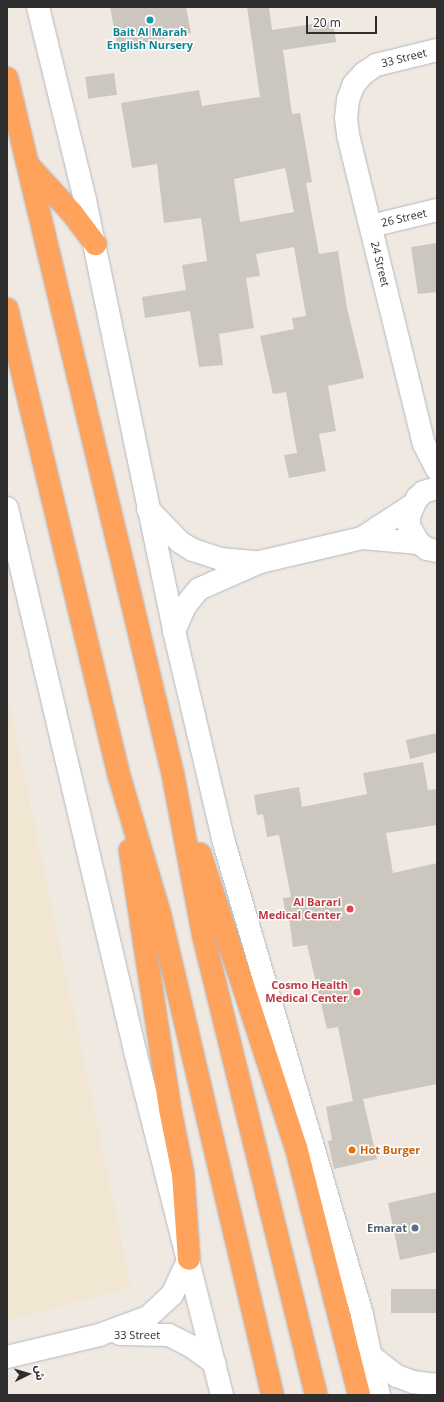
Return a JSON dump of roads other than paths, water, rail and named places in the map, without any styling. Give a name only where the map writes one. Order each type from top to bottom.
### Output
[{"type":"highway","points":[[7,78],[173,776],[204,934],[316,1395]]},
{"type":"highway","points":[[28,165],[72,213],[95,244]]},
{"type":"highway","points":[[7,309],[118,772],[162,922],[273,1395]]},
{"type":"highway","points":[[118,772],[170,1109],[184,1174],[189,1260]]},
{"type":"highway","points":[[173,776],[296,1147],[359,1395]]},
{"type":"street","points":[[38,7],[95,244],[174,631],[230,869],[324,1180],[362,1315],[379,1395]]},
{"type":"street","name":"33 Street","points":[[354,84],[376,65],[437,50]]},
{"type":"street","name":"24 Street","points":[[354,84],[348,106],[348,135],[424,444],[437,469]]},
{"type":"street","name":"26 Street","points":[[371,226],[437,210]]},
{"type":"street","name":"24 Street","points":[[424,444],[422,472],[414,502],[410,526],[430,550]]},
{"type":"street","points":[[174,631],[185,606],[199,589],[260,562],[362,538],[414,502],[424,492],[437,488]]},
{"type":"street","points":[[7,508],[136,1055],[222,1395]]},
{"type":"street","points":[[148,509],[180,542],[193,550],[220,559],[260,562]]},
{"type":"street","points":[[362,538],[430,550]]},
{"type":"street","name":"33 Street","points":[[7,1357],[99,1335],[157,1311],[172,1295],[189,1260]]},
{"type":"street","name":"33 Street","points":[[99,1335],[144,1333],[169,1335],[191,1346],[214,1363]]},
{"type":"street","points":[[370,1356],[397,1376],[413,1382],[437,1385]]},
{"type":"place","name":"Bait Al Marah English Nursery","points":[[150,20]]},
{"type":"place","name":"Al Barari Medical Center","points":[[350,909]]},
{"type":"place","name":"Cosmo Health Medical Center","points":[[357,992]]},
{"type":"place","name":"Hot Burger","points":[[352,1150]]},
{"type":"place","name":"Emarat","points":[[415,1228]]}]
